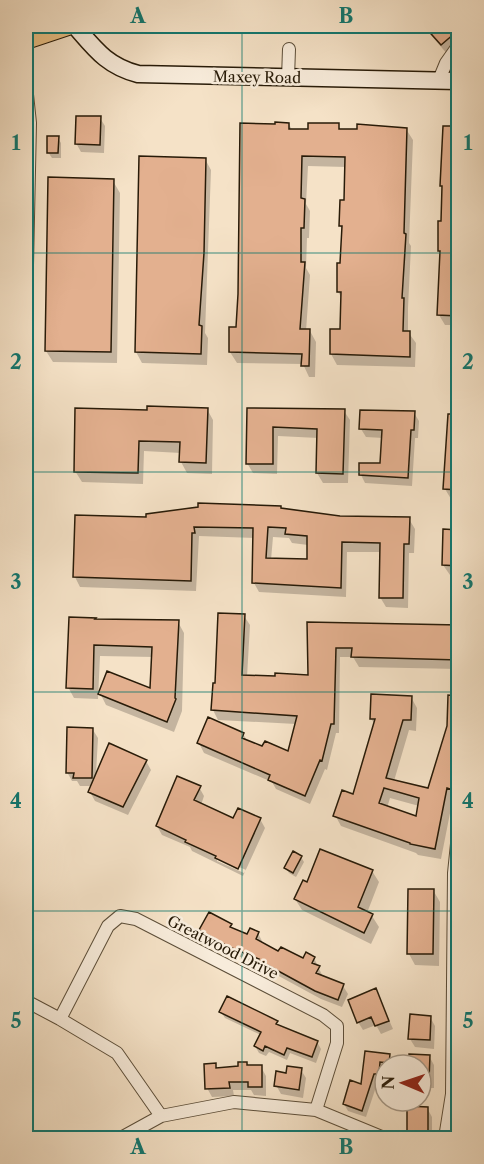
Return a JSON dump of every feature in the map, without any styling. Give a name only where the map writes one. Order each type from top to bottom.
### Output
[{"type":"main road","points":[[26,40],[68,26]]},
{"type":"street","name":"Maxey Road","points":[[75,26],[97,52],[109,62],[122,70],[138,74],[459,81]]},
{"type":"street","points":[[439,81],[446,63],[459,46]]},
{"type":"street","points":[[288,78],[289,49]]},
{"type":"street","points":[[26,85],[30,123],[26,312]]},
{"type":"street","points":[[445,1138],[452,1089],[454,873],[459,834]]},
{"type":"street","name":"Greatwood Drive","points":[[60,1018],[108,926],[120,916],[135,919],[323,1015],[337,1026],[337,1043],[316,1110]]},
{"type":"street","points":[[26,1001],[60,1018],[117,1053],[161,1116]]},
{"type":"street","points":[[121,1138],[161,1116],[234,1102],[316,1110],[384,1138]]},
{"type":"building","points":[[424,26],[449,26],[455,33],[441,45]]},
{"type":"building","points":[[76,116],[101,116],[100,145],[75,144]]},
{"type":"building","points":[[275,122],[289,123],[289,129],[308,129],[308,123],[339,123],[339,129],[357,129],[357,124],[407,128],[404,233],[406,234],[402,298],[404,298],[403,331],[410,331],[410,357],[330,354],[330,329],[340,329],[341,292],[337,292],[337,263],[340,263],[342,226],[339,226],[340,200],[344,200],[345,157],[302,156],[301,198],[305,199],[304,228],[301,228],[301,262],[305,262],[300,329],[310,329],[309,366],[301,366],[302,354],[229,352],[229,327],[236,327],[238,294],[240,123],[275,124]]},
{"type":"building","points":[[443,126],[459,126],[459,316],[437,315],[440,251],[438,251],[438,221],[441,221]]},
{"type":"building","points":[[47,136],[59,136],[58,153],[47,153]]},
{"type":"building","points":[[139,156],[206,158],[204,253],[199,325],[202,326],[201,354],[135,352]]},
{"type":"building","points":[[48,177],[114,179],[111,352],[45,351]]},
{"type":"building","points":[[147,406],[208,408],[206,463],[179,462],[180,442],[139,441],[138,473],[74,472],[75,408],[147,410]]},
{"type":"building","points":[[247,408],[345,409],[343,474],[316,473],[317,429],[273,427],[273,464],[246,464]]},
{"type":"building","points":[[360,410],[415,411],[414,430],[411,430],[408,478],[359,475],[359,463],[380,463],[382,430],[359,429]]},
{"type":"building","points":[[448,414],[459,414],[459,490],[443,489]]},
{"type":"building","points":[[198,503],[281,506],[281,508],[340,516],[410,517],[409,544],[404,544],[403,598],[379,598],[380,543],[342,542],[341,588],[252,583],[253,528],[194,527],[191,581],[73,577],[75,515],[146,517],[146,514],[198,507]],"holes":[[[268,527],[286,528],[285,534],[307,536],[307,559],[266,558]]]},
{"type":"building","points":[[443,529],[459,530],[459,566],[442,565]]},
{"type":"building","points":[[218,613],[245,614],[242,675],[275,676],[275,673],[308,675],[307,622],[459,625],[459,660],[351,657],[352,648],[336,648],[334,724],[331,724],[322,761],[320,760],[305,796],[268,780],[270,775],[197,743],[208,717],[244,733],[242,738],[262,746],[265,741],[288,751],[297,716],[211,710],[213,683],[215,683]]},
{"type":"building","points":[[69,617],[179,620],[176,699],[167,722],[98,694],[107,671],[150,688],[152,647],[94,645],[93,689],[66,688]]},
{"type":"building","points":[[371,694],[412,696],[411,720],[403,720],[386,778],[428,788],[447,726],[448,695],[459,696],[459,783],[456,791],[447,788],[435,849],[410,844],[333,816],[342,790],[353,794],[375,719],[370,719]],"holes":[[[384,788],[419,798],[416,816],[379,803]]]},
{"type":"building","points":[[67,727],[93,728],[92,778],[73,778],[74,773],[66,773]]},
{"type":"building","points":[[109,743],[147,760],[123,807],[88,792]]},
{"type":"building","points":[[177,776],[201,786],[194,800],[233,818],[238,808],[261,818],[238,869],[156,826]]},
{"type":"building","points":[[320,849],[373,870],[358,907],[373,914],[364,933],[294,899],[303,880],[307,882]]},
{"type":"building","points":[[293,851],[302,856],[293,873],[284,868]]},
{"type":"building","points":[[408,889],[434,889],[433,954],[407,954]]},
{"type":"building","points":[[209,912],[232,924],[230,927],[247,934],[250,928],[259,932],[256,939],[278,951],[281,947],[303,958],[306,952],[315,957],[312,963],[320,966],[316,973],[344,984],[338,1000],[315,991],[259,959],[227,946],[199,930]]},
{"type":"building","points":[[376,988],[389,1021],[375,1026],[371,1017],[357,1023],[348,1000]]},
{"type":"building","points":[[227,996],[278,1021],[276,1024],[318,1041],[312,1057],[287,1048],[284,1055],[265,1046],[263,1051],[254,1046],[261,1032],[219,1012]]},
{"type":"building","points":[[410,1014],[431,1016],[430,1040],[408,1039]]},
{"type":"building","points":[[365,1051],[382,1053],[373,1053],[373,1077],[362,1111],[343,1104],[350,1080],[361,1084]]},
{"type":"building","points":[[238,1062],[247,1062],[247,1065],[262,1065],[262,1087],[248,1087],[248,1082],[229,1082],[230,1088],[205,1089],[204,1064],[216,1063],[216,1068],[238,1066]]},
{"type":"building","points":[[287,1066],[302,1068],[299,1090],[274,1086],[276,1071],[286,1073]]},
{"type":"building","points":[[407,1113],[428,1113],[428,1132],[407,1132]]}]
